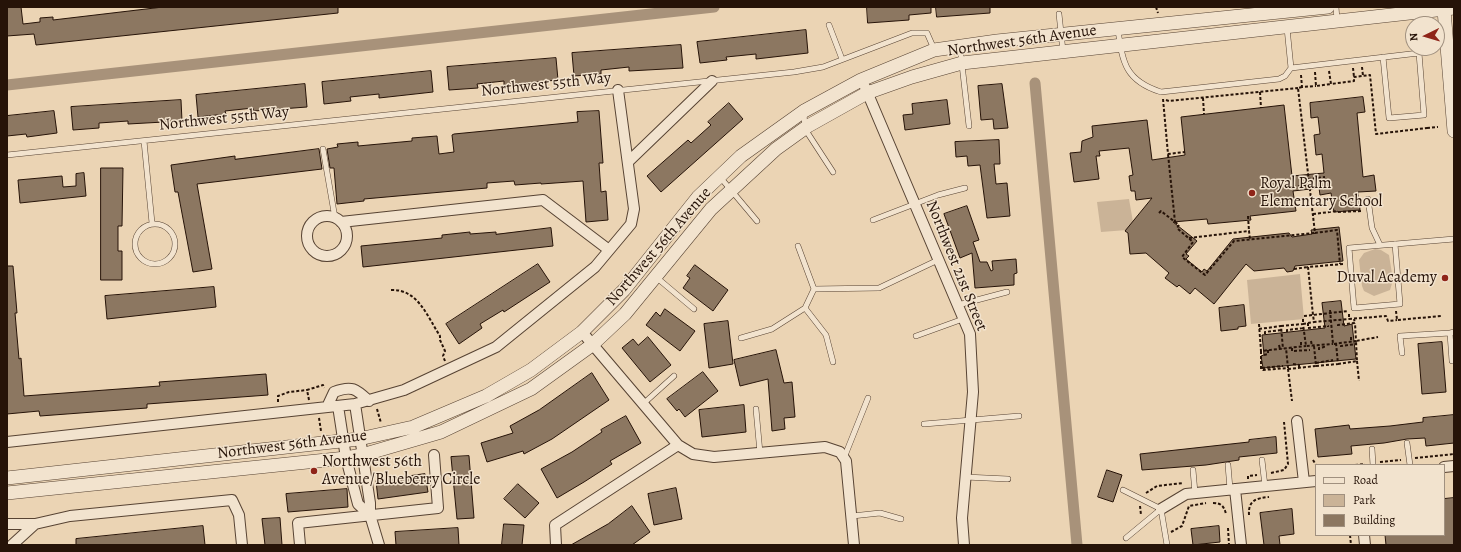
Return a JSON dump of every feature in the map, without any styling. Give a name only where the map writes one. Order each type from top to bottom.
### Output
[{"type":"street","name":"Northwest 56th Avenue","points":[[7,478],[359,439],[413,427],[486,396],[531,370],[582,332],[624,290],[698,197],[741,156],[804,111],[861,80],[934,50],[1061,34],[1328,7]]},
{"type":"street","name":"Northwest 56th Avenue","points":[[7,494],[362,456],[441,432],[531,389],[592,345],[625,314],[711,209],[776,149],[805,129],[867,93],[912,77],[962,63],[1337,22],[1447,8]]},
{"type":"street","points":[[1447,8],[1454,131]]},
{"type":"street","name":"Northwest 21st Street","points":[[861,80],[970,334],[973,392],[962,518],[964,545]]},
{"type":"street","points":[[628,162],[712,81]]},
{"type":"street","name":"Northwest 56th Avenue","points":[[7,442],[355,404],[404,390],[496,347],[595,267],[631,224],[634,209],[618,90]]},
{"type":"street","points":[[338,220],[543,200],[609,250]]},
{"type":"street","points":[[582,332],[678,445],[693,454],[714,457],[826,447],[842,455],[846,461],[854,545]]},
{"type":"street","points":[[327,407],[334,392],[345,388],[356,389],[369,401]]},
{"type":"street","points":[[355,404],[359,439],[370,503],[370,515],[379,545]]},
{"type":"street","points":[[338,406],[346,458],[358,504],[370,515]]},
{"type":"street","points":[[1297,421],[1304,482]]},
{"type":"street","points":[[556,545],[555,525],[678,445]]},
{"type":"street","points":[[300,545],[298,523],[438,508],[434,455]]},
{"type":"street","points":[[1161,509],[1186,494],[1315,481]]},
{"type":"street","points":[[1233,489],[1240,545]]},
{"type":"street","points":[[7,524],[35,524],[70,516],[232,500],[239,515],[242,545]]},
{"type":"street","points":[[12,545],[35,524]]},
{"type":"lane","points":[[1336,7],[1337,22]]},
{"type":"lane","points":[[1059,14],[1063,52]]},
{"type":"lane","points":[[830,25],[842,59]]},
{"type":"lane","points":[[1287,27],[1292,68]]},
{"type":"lane","points":[[1118,29],[1125,65],[1133,77],[1144,87],[1161,92],[1279,79],[1285,76],[1292,68],[1314,66],[1383,57],[1419,53],[1424,115],[1389,118],[1383,57]]},
{"type":"lane","name":"Northwest 55th Way","points":[[7,155],[794,72],[823,67],[912,32],[927,33],[934,50]]},
{"type":"lane","points":[[960,46],[970,126]]},
{"type":"lane","points":[[804,111],[805,129],[832,172]]},
{"type":"lane","name":"Northwest 55th Way","points":[[144,141],[152,224]]},
{"type":"lane","points":[[323,149],[338,220]]},
{"type":"lane","points":[[719,176],[757,221]]},
{"type":"lane","points":[[873,220],[938,195],[965,188]]},
{"type":"lane","points":[[1368,199],[1372,228],[1380,245]]},
{"type":"lane","points":[[152,224],[166,226],[174,237],[174,251],[165,261],[158,264],[146,262],[137,253],[135,247],[137,234],[146,225],[152,224]]},
{"type":"lane","points":[[1395,244],[1398,305],[1354,308],[1349,248],[1454,238]]},
{"type":"lane","points":[[740,338],[772,329],[805,308],[814,289],[798,246]]},
{"type":"lane","points":[[814,289],[879,288],[938,260]]},
{"type":"lane","points":[[656,276],[694,309]]},
{"type":"lane","points":[[958,305],[1007,292]]},
{"type":"lane","points":[[805,308],[826,335],[833,362]]},
{"type":"lane","points":[[916,336],[964,319]]},
{"type":"lane","points":[[1402,353],[1400,336],[1452,333],[1452,361],[1454,361]]},
{"type":"lane","points":[[643,404],[674,376]]},
{"type":"lane","points":[[842,455],[868,398]]},
{"type":"lane","points":[[756,409],[760,453]]},
{"type":"lane","points":[[924,424],[1019,416]]},
{"type":"lane","points":[[1407,443],[1410,464]]},
{"type":"lane","points":[[1372,450],[1373,464]]},
{"type":"lane","points":[[1262,460],[1265,486]]},
{"type":"lane","points":[[1228,465],[1233,489]]},
{"type":"lane","points":[[1193,470],[1195,493]]},
{"type":"lane","points":[[965,477],[1008,479]]},
{"type":"lane","points":[[1123,490],[1161,509]]},
{"type":"lane","points":[[1126,538],[1161,509]]},
{"type":"lane","points":[[1161,509],[1166,545]]},
{"type":"lane","points":[[852,516],[880,513],[900,519]]},
{"type":"path","points":[[1329,64],[1331,84]]},
{"type":"path","points":[[1314,66],[1316,86]]},
{"type":"path","points":[[1300,67],[1302,87]]},
{"type":"path","points":[[1175,222],[1162,98],[1169,101],[1298,88],[1354,81],[1354,77],[1370,75],[1376,134],[1438,127]]},
{"type":"path","points":[[1298,88],[1315,233]]},
{"type":"path","points":[[1260,92],[1261,108]]},
{"type":"path","points":[[1203,98],[1204,114]]},
{"type":"path","points":[[1168,154],[1185,152]]},
{"type":"path","points":[[1308,179],[1325,177]]},
{"type":"path","points":[[1293,187],[1309,185]]},
{"type":"path","points":[[1159,213],[1162,210],[1179,225],[1177,228],[1193,242],[1182,257],[1192,267],[1205,275],[1234,241],[1337,230],[1340,264]]},
{"type":"path","points":[[1313,214],[1360,211]]},
{"type":"path","points":[[1248,216],[1250,239]]},
{"type":"path","points":[[1189,238],[1249,231]]},
{"type":"path","points":[[1294,269],[1343,263],[1344,271]]},
{"type":"path","points":[[1308,267],[1314,322]]},
{"type":"path","points":[[1397,320],[1398,305]]},
{"type":"path","points":[[1304,316],[1348,311],[1349,319]]},
{"type":"path","points":[[1331,312],[1338,364]]},
{"type":"path","points":[[1259,329],[1331,320],[1386,316],[1388,321],[1441,315]]},
{"type":"path","points":[[1303,319],[1306,346]]},
{"type":"path","points":[[1354,319],[1359,381]]},
{"type":"path","points":[[1308,323],[1308,328],[1328,327]]},
{"type":"path","points":[[1338,326],[1355,323]]},
{"type":"path","points":[[1259,324],[1261,368]]},
{"type":"path","points":[[1281,326],[1292,401]]},
{"type":"path","points":[[1287,332],[1287,330],[1304,328]]},
{"type":"path","points":[[1265,334],[1265,332],[1281,330]]},
{"type":"path","points":[[1350,337],[1351,342]]},
{"type":"path","points":[[1341,347],[1378,337]]},
{"type":"path","points":[[1311,341],[1316,364]]},
{"type":"path","points":[[1301,342],[1301,347]]},
{"type":"path","points":[[1261,351],[1356,342]]},
{"type":"path","points":[[1319,350],[1319,348],[1324,347],[1324,344]]},
{"type":"path","points":[[1279,345],[1280,349]]},
{"type":"path","points":[[1292,348],[1292,351],[1310,350]]},
{"type":"path","points":[[1264,355],[1268,354],[1268,350]]},
{"type":"path","points":[[1261,368],[1263,370],[1299,368],[1333,360]]},
{"type":"path","points":[[1316,364],[1338,364],[1347,361],[1358,361]]},
{"type":"path","points":[[1293,364],[1299,365],[1299,368]]},
{"type":"path","points":[[1261,368],[1283,366]]},
{"type":"path","points":[[279,412],[278,396],[288,392],[307,390],[324,385],[325,393]]},
{"type":"path","points":[[307,390],[309,400]]},
{"type":"path","points":[[1250,518],[1250,506],[1256,499],[1249,488],[1248,476],[1279,472],[1284,470],[1288,464],[1284,422]]},
{"type":"green space","points":[[1129,199],[1133,222],[1127,230],[1101,232],[1097,202]]},
{"type":"green space","points":[[1375,249],[1381,250],[1389,255],[1393,280],[1390,290],[1374,296],[1364,291],[1359,260],[1364,253]]},
{"type":"green space","points":[[1300,274],[1304,319],[1251,324],[1247,280]]},
{"type":"building","points":[[7,7],[21,7],[23,24],[40,22],[40,18],[53,17],[53,20],[163,7],[338,7],[338,13],[36,45],[34,34],[7,36]]},
{"type":"building","points":[[867,7],[931,7],[931,13],[909,15],[909,20],[868,23]]},
{"type":"building","points":[[936,7],[990,7],[990,13],[937,17]]},
{"type":"building","points":[[806,30],[808,53],[756,59],[756,54],[726,57],[727,60],[700,63],[697,42]]},
{"type":"building","points":[[681,45],[683,68],[629,71],[629,67],[601,70],[601,74],[574,76],[572,53]]},
{"type":"building","points":[[556,58],[558,80],[504,85],[504,81],[477,84],[478,88],[449,90],[447,67]]},
{"type":"building","points":[[431,71],[433,92],[379,98],[379,94],[350,97],[351,101],[324,104],[322,82]]},
{"type":"building","points":[[305,84],[307,107],[254,111],[253,108],[225,111],[226,114],[198,117],[196,95]]},
{"type":"building","points":[[1002,84],[1008,128],[994,129],[993,119],[981,120],[978,86]]},
{"type":"building","points":[[1363,97],[1365,112],[1357,113],[1363,177],[1374,175],[1376,191],[1358,192],[1360,210],[1334,212],[1331,193],[1320,195],[1319,188],[1293,191],[1296,211],[1250,216],[1251,220],[1208,224],[1207,219],[1173,222],[1197,241],[1186,254],[1189,256],[1186,259],[1202,272],[1204,269],[1207,271],[1233,239],[1289,233],[1292,237],[1312,234],[1311,230],[1339,227],[1343,261],[1295,266],[1293,271],[1287,272],[1284,268],[1254,271],[1246,264],[1214,304],[1195,288],[1190,294],[1179,285],[1177,287],[1165,278],[1169,273],[1146,253],[1130,254],[1128,233],[1125,231],[1152,198],[1136,200],[1135,191],[1131,191],[1129,176],[1133,175],[1129,148],[1099,151],[1100,156],[1096,156],[1099,179],[1074,182],[1070,153],[1081,152],[1082,141],[1093,137],[1092,126],[1147,120],[1152,160],[1185,155],[1181,117],[1284,105],[1292,176],[1324,173],[1322,154],[1316,155],[1314,135],[1320,134],[1318,117],[1311,118],[1310,103]]},
{"type":"building","points":[[181,100],[182,121],[128,124],[128,121],[99,123],[99,128],[73,130],[71,107]]},
{"type":"building","points":[[947,100],[950,124],[905,130],[903,115],[913,114],[912,104]]},
{"type":"building","points":[[729,103],[743,119],[661,192],[647,176],[688,140],[691,143],[711,125],[708,122]]},
{"type":"building","points":[[54,111],[57,133],[27,137],[26,134],[7,136],[7,116]]},
{"type":"building","points":[[599,111],[603,163],[599,163],[601,192],[606,191],[608,220],[586,222],[583,181],[515,185],[514,181],[487,183],[487,188],[364,199],[364,201],[337,204],[334,168],[330,168],[327,149],[338,147],[337,144],[358,142],[358,146],[412,141],[412,138],[437,136],[439,154],[454,152],[452,135],[454,134],[578,122],[577,112]]},
{"type":"building","points":[[999,140],[1000,164],[994,164],[996,184],[1007,183],[1010,216],[987,218],[980,165],[968,166],[967,156],[956,157],[955,142]]},
{"type":"building","points":[[319,149],[322,169],[197,184],[212,269],[193,272],[178,192],[175,192],[171,165],[235,156],[235,159]]},
{"type":"building","points":[[101,168],[123,168],[122,226],[118,226],[118,251],[122,251],[122,280],[101,280]]},
{"type":"building","points":[[84,173],[86,196],[20,203],[18,180],[62,176],[63,187],[76,186],[76,174]]},
{"type":"building","points":[[967,206],[979,240],[973,242],[980,262],[987,262],[991,271],[993,270],[992,261],[1016,259],[1017,273],[1014,274],[1014,285],[975,288],[972,253],[960,258],[944,214]]},
{"type":"building","points":[[551,228],[553,246],[363,267],[361,246],[442,238],[442,235],[470,232],[470,234],[496,232],[496,234]]},
{"type":"building","points":[[538,264],[550,282],[504,312],[503,310],[480,324],[482,328],[459,344],[446,324]]},
{"type":"building","points":[[695,265],[728,290],[713,311],[683,288],[690,278],[687,276]]},
{"type":"building","points":[[7,266],[13,266],[17,313],[15,313],[24,396],[160,386],[159,382],[266,374],[268,395],[147,404],[147,408],[40,416],[39,411],[7,414]]},
{"type":"building","points":[[214,287],[216,307],[107,319],[105,296]]},
{"type":"building","points":[[1341,301],[1344,326],[1352,324],[1356,359],[1263,368],[1261,356],[1264,355],[1262,335],[1325,328],[1322,303]]},
{"type":"building","points":[[1244,305],[1246,326],[1238,327],[1238,329],[1221,331],[1219,308]]},
{"type":"building","points":[[665,309],[695,331],[680,351],[646,325],[656,312],[660,316]]},
{"type":"building","points":[[728,321],[733,364],[709,368],[704,324]]},
{"type":"building","points":[[648,337],[671,365],[650,382],[622,348],[633,339],[638,345]]},
{"type":"building","points":[[1442,342],[1446,392],[1422,394],[1418,344]]},
{"type":"building","points":[[776,350],[784,383],[792,382],[795,417],[784,418],[785,429],[772,431],[768,379],[740,386],[734,360]]},
{"type":"building","points":[[703,372],[718,391],[685,417],[679,409],[677,411],[667,399]]},
{"type":"building","points":[[592,373],[609,400],[552,439],[524,454],[523,451],[487,462],[481,443],[513,433],[510,426],[539,410]]},
{"type":"building","points":[[744,405],[746,432],[702,437],[699,410]]},
{"type":"building","points":[[1454,415],[1454,443],[1426,446],[1425,438],[1407,439],[1351,446],[1352,454],[1318,457],[1315,429],[1349,425],[1350,429],[1390,426],[1423,422],[1423,418]]},
{"type":"building","points":[[626,416],[641,443],[610,461],[612,464],[557,498],[541,469],[572,452],[602,432],[601,430]]},
{"type":"building","points":[[1276,437],[1277,453],[1239,457],[1239,460],[1206,465],[1142,470],[1140,454],[1249,442],[1249,440]]},
{"type":"building","points":[[469,456],[474,518],[457,519],[451,457]]},
{"type":"building","points":[[1107,470],[1122,475],[1113,502],[1098,497]]},
{"type":"building","points":[[425,474],[428,492],[378,499],[376,481]]},
{"type":"building","points":[[518,484],[539,503],[525,518],[504,499]]},
{"type":"building","points":[[676,488],[682,519],[654,525],[648,494]]},
{"type":"building","points":[[347,489],[348,507],[288,512],[286,494]]},
{"type":"building","points":[[1454,498],[1454,545],[1386,545],[1385,536],[1445,536],[1445,499]]},
{"type":"building","points":[[632,506],[650,532],[632,545],[571,545],[608,524]]},
{"type":"building","points":[[1292,509],[1294,534],[1279,536],[1280,545],[1264,545],[1260,513]]},
{"type":"building","points":[[280,518],[282,545],[265,545],[262,519]]},
{"type":"building","points":[[504,524],[524,525],[522,545],[502,545]]},
{"type":"building","points":[[203,526],[205,545],[76,545],[76,539]]},
{"type":"building","points":[[1219,526],[1220,542],[1193,545],[1191,529]]},
{"type":"building","points":[[458,528],[459,545],[396,545],[395,532]]},
{"type":"waterway","points":[[7,85],[714,7]]},
{"type":"waterway","points":[[1035,83],[1077,545]]},
{"type":"place","name":"Royal Palm Elementary School","points":[[1252,193]]},
{"type":"place","name":"Duval Academy","points":[[1445,278]]},
{"type":"place","name":"Northwest 56th Avenue/Blueberry Circle","points":[[314,471]]}]
